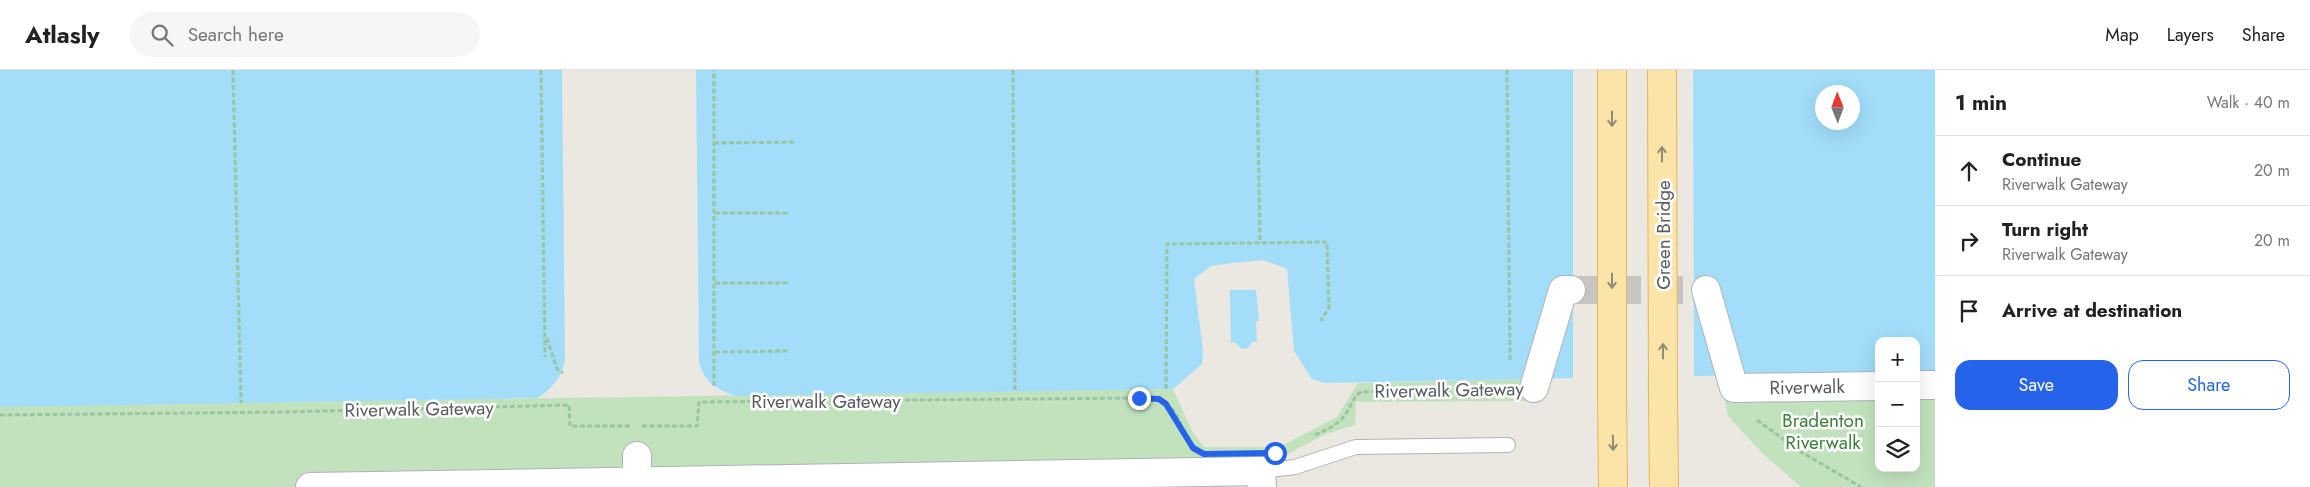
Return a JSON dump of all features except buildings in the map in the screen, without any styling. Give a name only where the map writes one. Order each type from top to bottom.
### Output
[{"type":"main road","points":[[1612,70],[1613,487]]},
{"type":"main road","name":"Green Bridge","points":[[1662,70],[1664,487]]},
{"type":"street","name":"Riverwalk Gateway","points":[[1534,388],[1563,290],[1571,290]]},
{"type":"street","name":"Riverwalk","points":[[1706,290],[1734,388],[1875,386]]},
{"type":"street","points":[[1920,385],[1935,385]]},
{"type":"street","points":[[310,487],[365,487],[637,474],[1262,479]]},
{"type":"lane","points":[[1262,479],[1356,447],[1508,445]]},
{"type":"path","points":[[233,70],[241,403]]},
{"type":"path","points":[[541,70],[545,357]]},
{"type":"path","points":[[714,70],[714,386]]},
{"type":"path","points":[[1013,70],[1015,391]]},
{"type":"path","points":[[1257,70],[1260,243]]},
{"type":"path","points":[[1507,70],[1510,370]]},
{"type":"path","points":[[714,142],[796,142]]},
{"type":"path","points":[[715,213],[789,213]]},
{"type":"path","points":[[1166,389],[1167,244],[1328,242],[1329,307],[1321,321]]},
{"type":"path","points":[[715,283],[788,283]]},
{"type":"path","points":[[545,326],[547,340],[557,369],[563,373]]},
{"type":"path","points":[[715,352],[789,351]]},
{"type":"path","name":"Riverwalk Gateway","points":[[1309,438],[1338,423],[1346,414],[1353,400],[1361,392],[1534,388]]},
{"type":"path","name":"Riverwalk Gateway","points":[[0,415],[287,412],[569,405],[570,426],[697,426],[699,402],[1139,398],[1159,399],[1166,404],[1193,448]]},
{"type":"path","points":[[1757,420],[1798,450],[1861,487]]},
{"type":"green space","name":"Bradenton Riverwalk","points":[[1559,282],[1713,282],[1727,291],[1735,328],[1740,338],[1732,352],[1743,376],[1875,373],[1875,472],[1920,472],[1920,373],[1935,372],[1935,487],[1801,487],[1763,454],[1728,416],[1719,368],[1705,325],[1560,325],[1550,365],[1531,401],[1356,402],[1355,425],[1326,434],[1286,455],[1256,459],[835,477],[281,487],[0,487],[0,406],[1173,389],[1192,431],[1204,447],[1276,447],[1337,417],[1358,383],[1518,379],[1541,295]]},
{"type":"water","points":[[0,70],[562,70],[565,359],[562,372],[552,386],[538,398],[0,407]]},
{"type":"water","points":[[696,70],[1935,70],[1935,372],[1920,373],[1920,337],[1875,337],[1875,373],[1693,376],[1687,337],[1582,339],[1573,378],[1325,383],[1312,379],[1294,351],[1287,269],[1264,260],[1211,266],[1194,279],[1203,351],[1202,364],[1173,389],[736,396],[717,388],[708,380],[699,362]]},
{"type":"water","points":[[1230,290],[1256,290],[1259,320],[1256,322],[1257,342],[1252,342],[1248,348],[1242,349],[1235,342],[1231,343]]},
{"type":"pier","points":[[1573,70],[1693,70],[1694,379],[1691,377],[1685,339],[1584,341],[1573,380]]},
{"type":"tunnel","points":[[1571,290],[1706,290]]},
{"type":"route","points":[[1139,398],[1159,399],[1166,404],[1171,409],[1193,448],[1204,454],[1275,453]]}]
